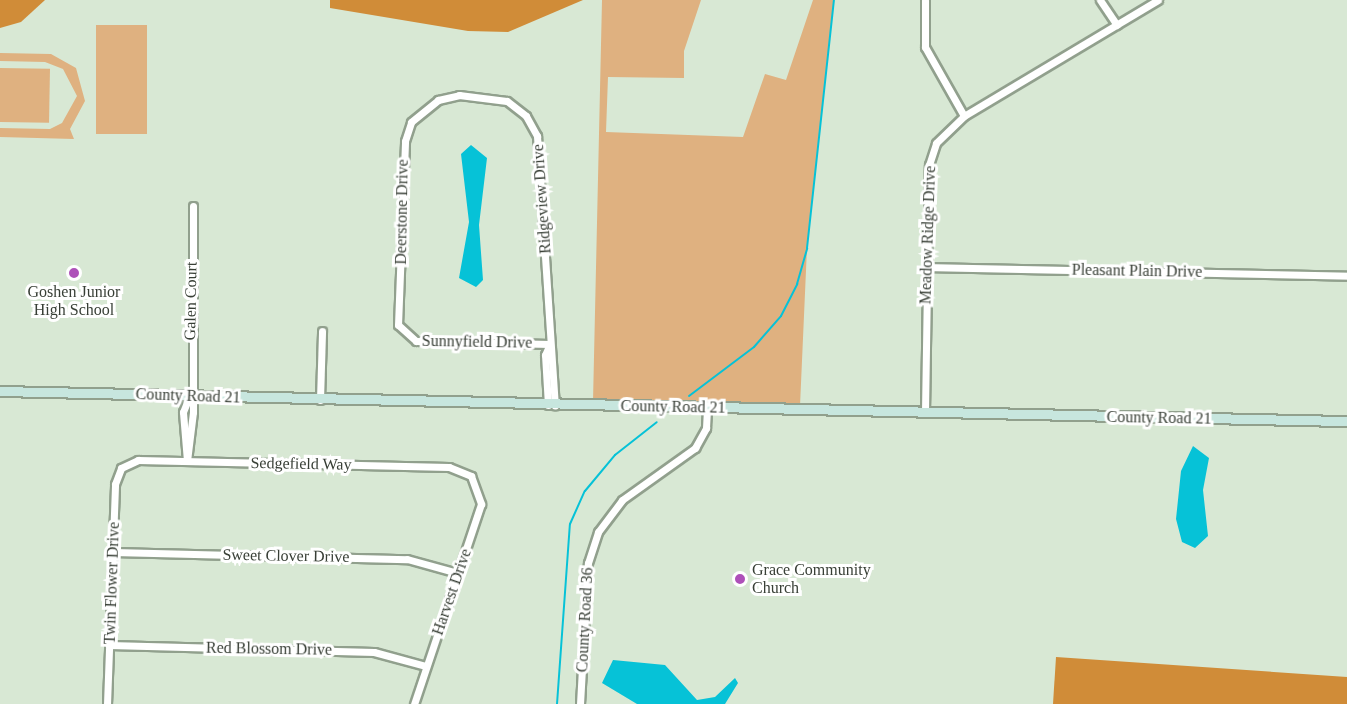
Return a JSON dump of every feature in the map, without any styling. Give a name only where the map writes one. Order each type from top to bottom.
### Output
[{"type":"street","points":[[925,0],[925,47],[964,116]]},
{"type":"street","points":[[1100,0],[1117,25]]},
{"type":"street","name":"Meadow Ridge Drive","points":[[925,412],[929,165],[936,143],[964,116],[1158,0]]},
{"type":"street","name":"Ridgeview Drive","points":[[411,122],[447,96],[488,96],[518,108],[534,127],[540,146],[552,405]]},
{"type":"street","name":"Deerstone Drive","points":[[406,336],[396,311],[404,254],[403,152],[411,122]]},
{"type":"street","name":"Galen Court","points":[[187,461],[183,412],[189,397],[193,206]]},
{"type":"street","name":"Pleasant Plain Drive","points":[[927,267],[1347,276]]},
{"type":"street","points":[[320,400],[322,331]]},
{"type":"street","name":"Sunnyfield Drive","points":[[406,336],[424,341],[550,344]]},
{"type":"street","name":"County Road 21","points":[[0,392],[1347,422]]},
{"type":"street","name":"County Road 36","points":[[580,704],[588,563],[598,532],[622,501],[695,448],[706,428],[707,408]]},
{"type":"street","name":"Sedgefield Way","points":[[124,465],[138,460],[449,467],[475,480]]},
{"type":"street","name":"Twin Flower Drive","points":[[107,704],[115,484],[124,465]]},
{"type":"street","name":"Harvest Drive","points":[[414,704],[481,504],[475,480]]},
{"type":"street","name":"Sweet Clover Drive","points":[[113,552],[407,559],[458,573]]},
{"type":"street","name":"Red Blossom Drive","points":[[110,645],[374,652],[426,666]]},
{"type":"shaded area","points":[[0,0],[45,0],[21,22],[0,28]]},
{"type":"shaded area","points":[[330,0],[583,0],[508,32],[468,31],[330,8]]},
{"type":"shaded area","points":[[602,0],[701,0],[684,51],[684,78],[608,77],[606,132],[743,137],[765,74],[786,80],[813,0],[834,0],[807,248],[800,406],[593,401]]},
{"type":"shaded area","points":[[96,25],[147,25],[147,134],[96,134]]},
{"type":"shaded area","points":[[0,53],[51,54],[76,68],[85,101],[70,129],[74,139],[0,137],[0,128],[50,129],[62,123],[77,96],[63,69],[45,62],[0,61]]},
{"type":"shaded area","points":[[0,68],[50,69],[49,123],[0,122]]},
{"type":"shaded area","points":[[1056,657],[1347,677],[1347,704],[1053,704]]},
{"type":"water","points":[[471,145],[487,158],[479,225],[483,280],[476,287],[459,278],[469,222],[461,154]]},
{"type":"water","points":[[1193,446],[1209,458],[1203,490],[1208,536],[1195,548],[1182,542],[1176,519],[1181,471]]},
{"type":"water","points":[[613,660],[665,665],[697,700],[715,697],[735,678],[738,683],[725,704],[637,704],[602,683]]},
{"type":"waterway","points":[[689,396],[754,347],[781,316],[797,284],[807,248],[834,0]]},
{"type":"waterway","points":[[557,704],[570,524],[585,491],[615,455],[657,422]]},
{"type":"place","name":"Goshen Junior High School","points":[[74,273]]},
{"type":"place","name":"Grace Community Church","points":[[740,579]]}]
